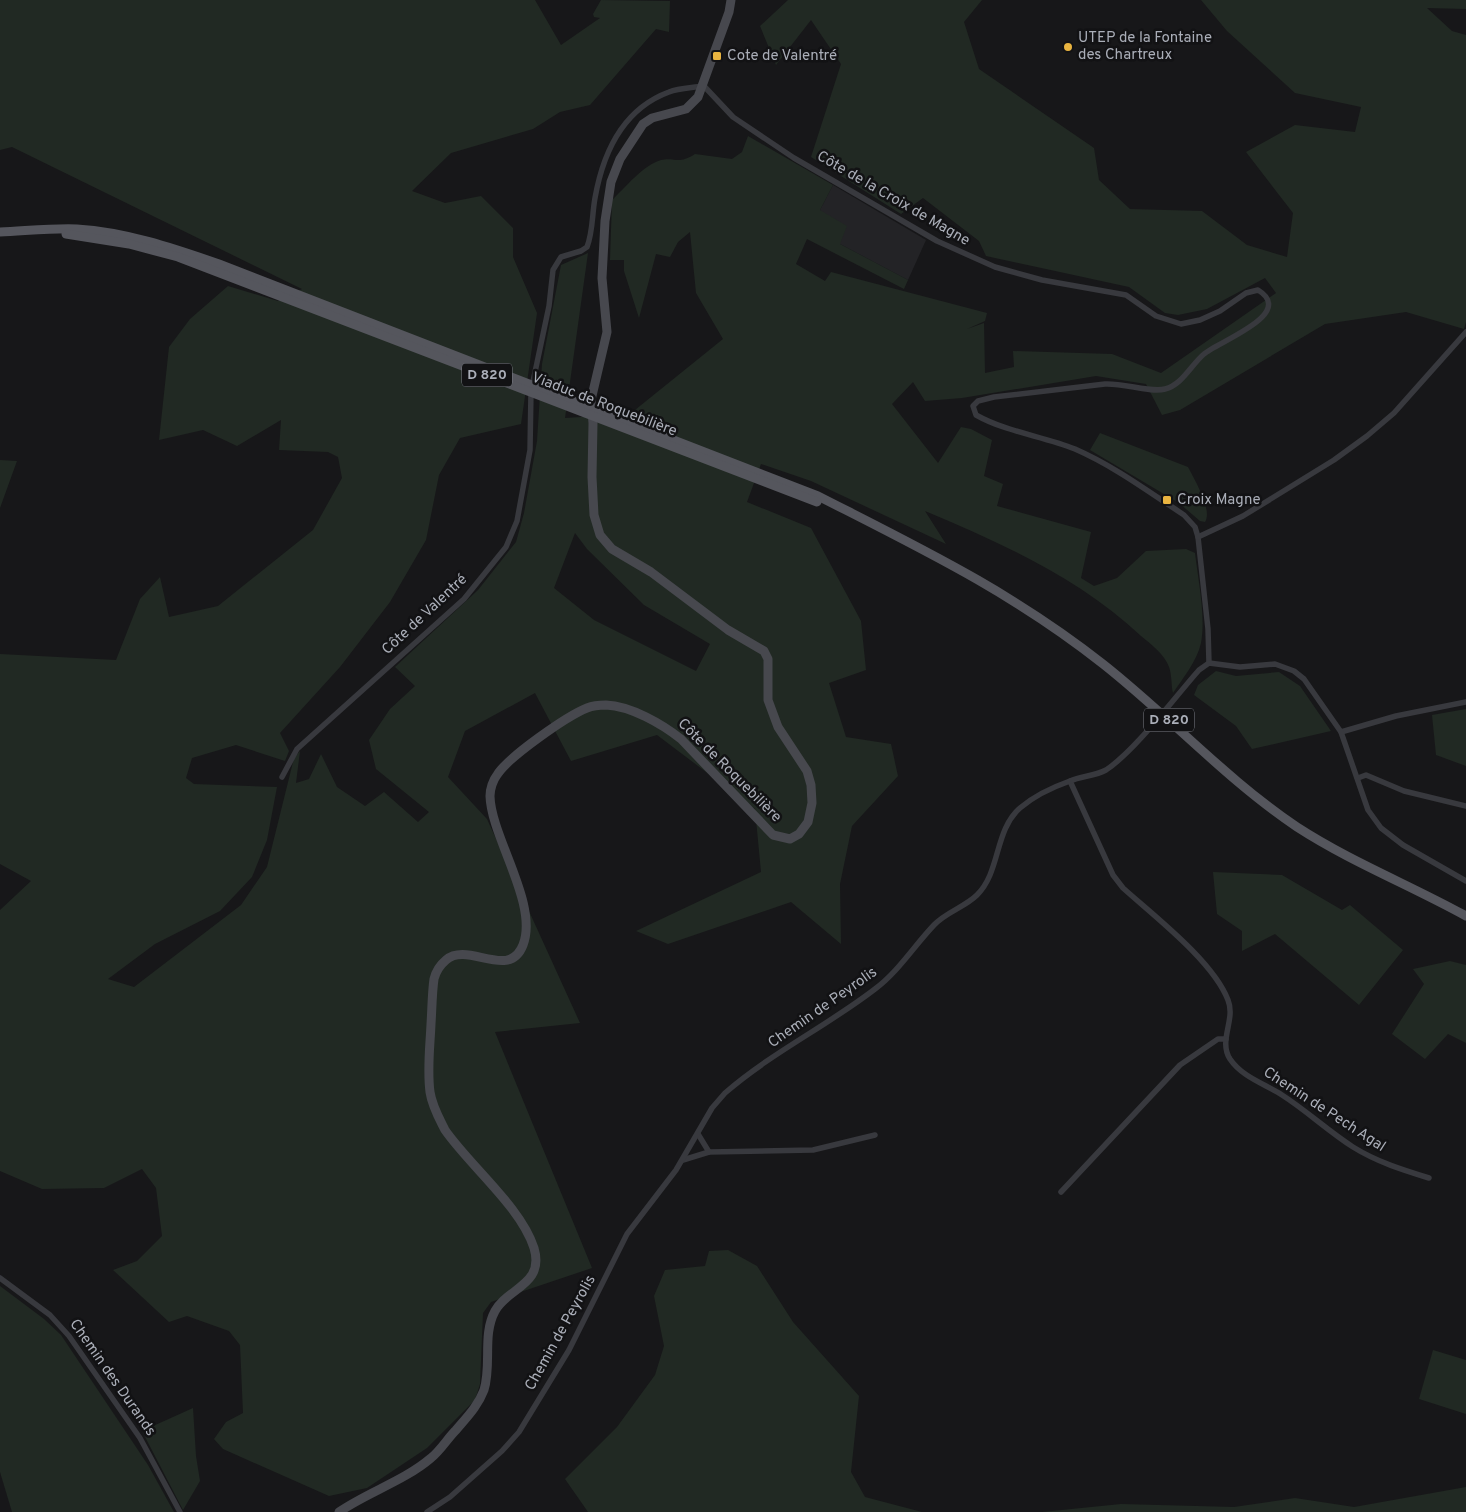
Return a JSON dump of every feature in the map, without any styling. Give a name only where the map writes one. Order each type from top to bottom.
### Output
[{"type":"main road","name":"Viaduc de Roquebilière","points":[[0,232],[41,230],[128,244],[217,267],[759,476],[818,496],[965,571],[1061,632],[1145,699],[1261,801],[1297,827],[1375,871],[1466,916]]},
{"type":"street","points":[[687,90],[698,97],[731,0]]},
{"type":"street","name":"Côte de Valentré","points":[[282,777],[297,749],[464,600],[506,547],[514,530],[530,450],[531,392],[549,306],[553,270],[561,257],[581,251],[586,247],[599,177],[616,133],[641,108],[657,98],[674,90],[687,90],[703,85]]},
{"type":"street","name":"Côte de la Croix de Magne","points":[[703,85],[733,117],[794,158],[937,241],[995,267],[1042,280],[1126,295],[1156,316],[1181,324],[1200,320],[1220,311],[1246,293],[1258,290],[1264,294],[1268,302],[1268,310],[1259,321],[1204,354],[1175,384],[1166,389],[1154,391],[1118,383],[1105,384],[994,397],[978,400],[973,406],[976,415],[986,421],[1053,441],[1107,466],[1184,515],[1195,527],[1198,537],[1208,629],[1209,663]]},
{"type":"street","name":"Côte de Roquebilière","points":[[339,1512],[431,1458],[470,1414],[484,1390],[488,1373],[490,1319],[496,1308],[523,1286],[534,1270],[534,1248],[524,1229],[507,1205],[458,1149],[436,1113],[430,1094],[429,1072],[433,991],[438,969],[448,958],[461,955],[497,961],[510,960],[520,953],[524,942],[523,906],[515,874],[492,807],[490,795],[497,774],[508,762],[555,727],[589,707],[607,705],[645,716],[666,727],[773,835],[790,839],[799,834],[808,822],[812,803],[811,785],[806,770],[778,727],[768,700],[768,659],[764,651],[728,630],[651,572],[612,549],[600,535],[594,515],[592,477],[594,423],[591,400],[607,332],[602,278],[606,208],[611,182],[620,159],[643,124],[652,118],[686,109],[698,97]]},
{"type":"street","points":[[1198,537],[1243,516],[1334,460],[1367,436],[1394,413],[1466,332]]},
{"type":"street","points":[[1209,663],[1240,667],[1275,664],[1294,671],[1315,692],[1341,732],[1368,810],[1381,828],[1403,845],[1466,881]]},
{"type":"street","name":"Chemin de Peyrolis","points":[[426,1512],[450,1497],[502,1451],[519,1432],[577,1336],[627,1234],[683,1160],[712,1108],[734,1085],[876,989],[934,924],[975,897],[983,889],[991,873],[1003,833],[1019,809],[1036,796],[1070,781],[1099,774],[1107,769],[1141,736],[1199,670],[1209,663]]},
{"type":"street","points":[[1341,732],[1396,716],[1466,702]]},
{"type":"street","points":[[1358,778],[1366,775],[1404,790],[1466,806]]},
{"type":"street","name":"Chemin de Pech Agal","points":[[1070,781],[1113,874],[1122,888],[1208,968],[1228,1000],[1231,1012],[1225,1043],[1230,1058],[1244,1073],[1302,1108],[1352,1147],[1381,1162],[1430,1178]]},
{"type":"street","points":[[1062,1192],[1180,1065],[1218,1039],[1226,1039]]},
{"type":"street","points":[[698,1134],[709,1152]]},
{"type":"street","points":[[683,1160],[709,1152],[813,1150],[875,1135]]},
{"type":"street","name":"Chemin des Durands","points":[[0,1278],[50,1315],[69,1336],[140,1438],[180,1512]]},
{"type":"shaded area","points":[[0,0],[535,0],[561,45],[600,18],[594,17],[593,14],[601,0],[670,1],[669,32],[656,29],[590,105],[560,112],[533,129],[451,153],[412,191],[445,203],[481,196],[513,228],[513,257],[537,313],[521,424],[460,438],[439,475],[426,540],[390,602],[340,667],[280,733],[289,751],[285,761],[236,745],[192,758],[186,778],[194,784],[277,787],[267,840],[252,877],[220,911],[155,944],[108,979],[134,987],[241,905],[267,867],[294,758],[300,751],[296,783],[309,779],[321,754],[337,787],[365,806],[384,792],[418,822],[429,812],[376,769],[369,740],[390,709],[415,686],[395,667],[478,590],[516,542],[524,513],[537,441],[542,364],[561,265],[588,253],[565,418],[630,414],[723,339],[696,293],[690,232],[678,242],[670,257],[656,254],[639,318],[624,271],[624,260],[610,260],[612,200],[635,177],[654,163],[666,159],[681,160],[695,154],[732,159],[742,152],[748,136],[833,185],[820,210],[847,226],[840,244],[908,280],[904,289],[807,239],[796,264],[825,281],[831,272],[987,313],[985,321],[967,329],[984,323],[985,373],[1014,367],[1013,351],[1112,354],[1161,373],[1276,293],[1265,278],[1207,309],[1178,315],[1165,313],[1129,287],[986,256],[979,241],[923,198],[901,214],[811,157],[841,64],[811,20],[776,65],[760,26],[788,0],[982,0],[964,22],[979,69],[1094,148],[1099,180],[1130,209],[1202,211],[1247,245],[1287,257],[1293,213],[1246,152],[1295,125],[1355,132],[1361,107],[1295,93],[1227,31],[1201,0],[1466,0],[1466,9],[1427,8],[1452,31],[1466,35],[1466,322],[1464,329],[1406,312],[1325,324],[1180,410],[1162,415],[1146,384],[1096,376],[962,398],[925,401],[913,382],[892,404],[938,463],[961,427],[971,429],[992,440],[984,476],[1003,484],[997,506],[1091,532],[1081,578],[1094,586],[1117,578],[1146,551],[1186,549],[1195,553],[1203,622],[1201,643],[1193,663],[1173,693],[1169,667],[1157,650],[1117,615],[1039,564],[983,536],[925,511],[946,544],[811,481],[761,464],[747,502],[811,528],[861,621],[866,670],[829,683],[846,737],[891,744],[898,776],[852,826],[840,884],[841,944],[791,902],[668,944],[636,931],[761,872],[755,809],[657,735],[571,761],[535,693],[465,731],[448,777],[487,819],[580,1023],[495,1032],[592,1268],[491,1302],[483,1313],[480,1384],[475,1400],[427,1448],[367,1488],[329,1496],[223,1449],[214,1439],[226,1422],[243,1413],[240,1345],[229,1331],[187,1316],[169,1322],[113,1270],[137,1261],[162,1236],[156,1188],[142,1169],[104,1188],[42,1189],[0,1171],[0,910],[31,881],[0,864],[0,654],[116,660],[140,599],[160,577],[169,617],[218,606],[313,530],[342,478],[338,457],[328,452],[279,450],[281,420],[237,446],[203,430],[159,440],[169,347],[190,319],[228,286],[278,301],[302,289],[12,147],[0,150]],"holes":[[[575,533],[587,549],[644,605],[710,644],[696,671],[594,620],[554,588]]]},
{"type":"shaded area","points":[[833,185],[926,240],[908,280],[840,244],[820,210]]},
{"type":"shaded area","points":[[1100,433],[1188,467],[1205,502],[1207,517],[1205,522],[1200,521],[1179,503],[1090,450]]},
{"type":"shaded area","points":[[0,460],[17,461],[0,508]]},
{"type":"shaded area","points":[[1216,671],[1236,676],[1279,672],[1300,686],[1331,731],[1252,749],[1236,726],[1194,695],[1198,685]]},
{"type":"shaded area","points":[[1466,709],[1466,766],[1436,755],[1432,715]]},
{"type":"shaded area","points":[[1213,872],[1282,875],[1342,910],[1350,905],[1403,950],[1359,1005],[1275,934],[1242,951],[1242,931],[1217,914]]},
{"type":"shaded area","points":[[1450,961],[1466,965],[1466,1043],[1448,1034],[1425,1059],[1392,1034],[1424,984],[1413,969]]},
{"type":"shaded area","points":[[728,1250],[757,1266],[793,1322],[859,1396],[851,1472],[865,1497],[922,1512],[588,1512],[565,1479],[617,1427],[655,1375],[664,1346],[654,1296],[665,1270],[705,1266],[709,1251]]},
{"type":"shaded area","points":[[0,1286],[44,1319],[61,1335],[148,1465],[174,1512],[12,1512],[0,1472]]},
{"type":"shaded area","points":[[1433,1350],[1466,1360],[1466,1414],[1419,1399]]},
{"type":"shaded area","points":[[193,1408],[196,1456],[200,1481],[183,1510],[142,1431]]},
{"type":"shaded area","points":[[1466,1487],[1466,1512],[1042,1512],[1121,1504],[1234,1507],[1295,1498],[1354,1507]]},
{"type":"place","name":"UTEP de la Fontaine des Chartreux","points":[[1068,47]]},
{"type":"place","name":"Cote de Valentré","points":[[717,56]]},
{"type":"place","name":"Croix Magne","points":[[1167,500]]}]
